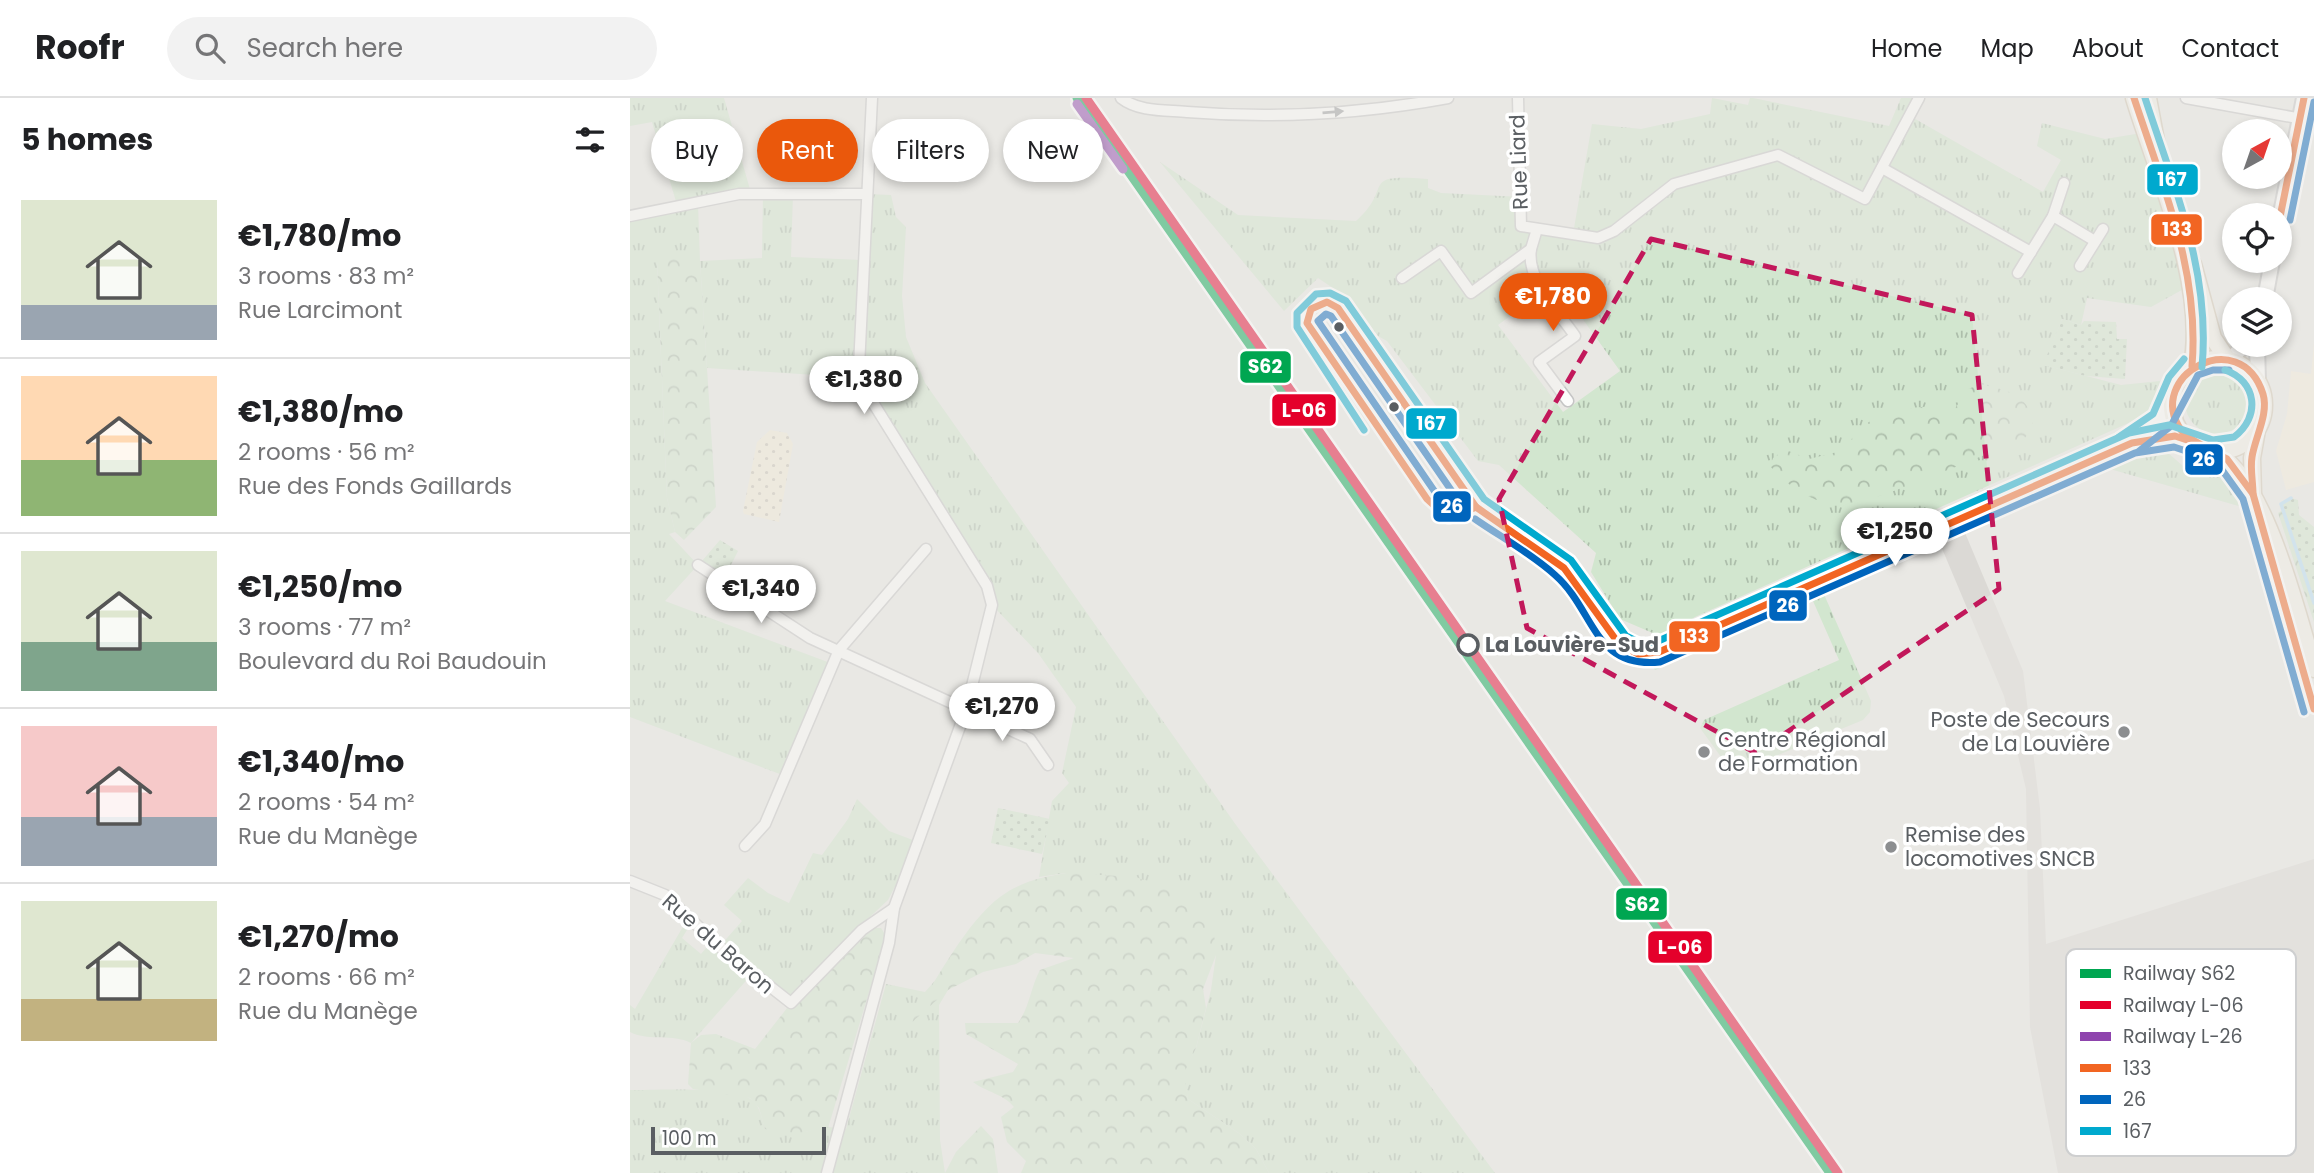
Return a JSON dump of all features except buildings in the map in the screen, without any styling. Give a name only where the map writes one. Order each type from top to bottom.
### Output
[{"type":"main road","points":[[2134,98],[2180,241],[2196,335],[2192,366]]},
{"type":"main road","points":[[2141,98],[2146,113],[2153,120]]},
{"type":"main road","points":[[2148,98],[2157,148],[2213,338],[2229,360],[2250,372],[2258,381],[2264,406],[2252,458],[2253,494]]},
{"type":"main road","points":[[2229,360],[2210,360],[2192,366],[2178,382],[2172,402],[2176,424],[2190,441],[2227,459],[2253,494],[2274,540],[2314,670]]},
{"type":"main road","points":[[2206,449],[2235,448],[2257,430]]},
{"type":"street","points":[[827,1173],[883,968],[894,908],[966,709],[992,605],[991,594],[861,378],[858,352],[872,98]]},
{"type":"street","points":[[1121,98],[1143,108],[1263,117],[1397,107],[1448,98]]},
{"type":"street","name":"Rue Liard","points":[[1518,98],[1521,226],[1537,229]]},
{"type":"street","points":[[1568,401],[1539,362],[1575,336],[1537,282],[1529,261],[1537,229],[1598,238],[1606,235],[1674,184],[1778,155],[1865,199],[1919,98]]},
{"type":"street","points":[[2186,98],[2307,120]]},
{"type":"street","points":[[2284,203],[2307,120],[2304,98]]},
{"type":"street","points":[[1882,168],[2031,252]]},
{"type":"street","points":[[2018,273],[2053,216],[2064,183]]},
{"type":"street","points":[[630,216],[739,194],[866,194]]},
{"type":"street","points":[[2053,216],[2095,241]]},
{"type":"street","points":[[2080,266],[2103,229]]},
{"type":"street","points":[[1402,278],[1441,251],[1471,293],[1531,249]]},
{"type":"street","points":[[2229,360],[2232,357]]},
{"type":"street","points":[[2257,357],[2258,381]]},
{"type":"street","points":[[1646,654],[1659,652],[1819,583],[2132,443],[2162,421],[2172,402]]},
{"type":"street","points":[[2132,443],[2175,436],[2190,441]]},
{"type":"street","points":[[745,846],[765,824],[839,650],[926,549]]},
{"type":"street","points":[[698,565],[810,638],[1030,739],[1048,765]]},
{"type":"street","name":"Rue du Baron","points":[[630,881],[665,895],[720,947],[791,1003],[862,930],[894,908]]},
{"type":"highlighted area","points":[[1651,239],[1972,315],[1999,589],[1756,753],[1527,628],[1499,499]]},
{"type":"shaded area","points":[[2314,343],[2314,482],[2286,490],[2276,451],[2287,414],[2291,371],[2311,374]]},
{"type":"shaded area","points":[[1963,528],[2023,671],[2040,809],[2046,944],[2314,859],[2314,1173],[2058,1173],[2030,1027],[2026,789],[2004,696],[1938,539]]},
{"type":"green space","points":[[630,98],[724,98],[730,119],[651,119],[651,122],[630,126]]},
{"type":"green space","points":[[1712,98],[1748,105],[1750,98],[1753,98],[1889,126],[1901,98],[1919,98],[1910,116],[2043,192],[2061,160],[2037,146],[2042,123],[2105,139],[2148,132],[2189,286],[2151,307],[2087,298],[2081,325],[2062,319],[2044,365],[2121,385],[2160,381],[2153,412],[1695,617],[1662,637],[1620,619],[1591,572],[1596,553],[1499,465],[1478,461],[1387,341],[1362,327],[1345,296],[1318,278],[1284,311],[1160,162],[1238,215],[1356,221],[1374,199],[1384,181],[1392,178],[1428,179],[1428,188],[1441,193],[1522,197],[1523,226],[1573,234],[1592,124],[1641,129],[1710,114]],"holes":[[[1556,282],[1620,371],[1563,412],[1498,325]]]},
{"type":"green space","points":[[743,165],[751,193],[698,204],[700,261],[657,262],[667,498],[675,532],[669,534],[698,565],[665,601],[833,664],[785,776],[630,717],[630,216],[678,208],[670,182],[743,182]]},
{"type":"green space","points":[[763,193],[793,193],[791,257],[862,260],[866,194],[891,195],[896,217],[906,227],[902,296],[906,337],[925,383],[1236,825],[1495,1173],[1269,1173],[1256,1149],[1240,1134],[1188,1099],[1183,1073],[1196,1048],[1211,990],[1216,955],[1066,873],[1039,877],[1052,801],[1069,783],[1062,773],[1076,707],[1038,653],[992,605],[991,594],[861,378],[707,368],[700,261],[762,258]]},
{"type":"green space","points":[[661,254],[696,258],[700,261],[716,507],[684,540],[675,532],[667,498],[657,261]]},
{"type":"green space","points":[[2062,319],[2081,325],[2084,321],[2116,322],[2117,339],[2127,339],[2125,379],[2086,376],[2043,365]]},
{"type":"green space","points":[[2217,370],[2229,372],[2240,379],[2247,390],[2247,414],[2240,425],[2229,432],[2217,434],[2205,432],[2194,425],[2187,414],[2185,402],[2187,390],[2194,379],[2205,372]]},
{"type":"green space","points":[[1981,384],[2009,392],[2023,401],[2032,416],[2033,427],[2024,439],[1876,497],[1838,505],[1819,501],[1800,492],[1770,466],[1773,458],[1786,450],[1809,459],[1845,450],[1857,430],[1878,416],[1900,409],[1934,406],[1950,416],[1968,389]]},
{"type":"green space","points":[[2160,446],[2183,466],[2194,461],[2220,473],[2242,507],[2103,467]]},
{"type":"green space","points":[[2291,498],[2298,500],[2299,515],[2314,527],[2314,603],[2281,504]]},
{"type":"green space","points":[[2283,510],[2314,603],[2314,622],[2278,513]]},
{"type":"green space","points":[[720,540],[738,551],[725,577],[702,561]]},
{"type":"green space","points":[[1819,583],[1871,701],[1870,712],[1863,720],[1749,767],[1729,768],[1700,728],[1704,720],[1839,660],[1813,601],[1655,670],[1646,654]]},
{"type":"green space","points":[[857,799],[889,831],[918,842],[888,900],[859,927],[796,1000],[752,974],[691,1043],[676,1038],[645,1037],[630,1032],[630,1005],[635,1009],[688,918],[692,922],[682,938],[701,954],[713,940],[720,946],[742,921],[724,905],[748,878],[768,893],[789,903],[813,853],[822,855],[848,819]]},
{"type":"green space","points":[[998,808],[1050,819],[1042,854],[991,843]]},
{"type":"green space","points":[[1066,873],[1136,877],[1188,898],[1213,921],[1216,955],[1203,989],[1206,1008],[1196,1048],[1184,1073],[1188,1099],[1240,1134],[1256,1149],[1269,1173],[1021,1173],[1026,1161],[1007,1142],[1001,1117],[1014,1107],[1005,1099],[973,1082],[1013,1072],[1018,1064],[966,1034],[965,1023],[1018,1023],[1040,970],[1074,958],[1035,953],[1016,964],[983,972],[948,990],[909,1025],[950,956],[987,908],[1023,884]]},
{"type":"green space","points":[[881,928],[886,936],[828,1128],[819,1127],[796,1133],[765,1129],[759,1108],[750,1098],[693,1089],[688,1084],[691,1043],[701,1035],[716,1034],[755,1049],[791,1003],[862,930],[866,933]]},
{"type":"green space","points":[[939,976],[948,990],[939,1005],[940,1140],[945,1173],[630,1173],[630,1090],[728,1092],[751,1099],[757,1105],[765,1129],[806,1132],[820,1126],[846,1129],[886,984],[925,992]]},
{"type":"green space","points":[[981,1126],[993,1139],[998,1173],[945,1173],[956,1152]]},
{"type":"sand","points":[[770,430],[787,433],[793,444],[779,522],[744,514],[743,511],[757,442]]},
{"type":"waterway","points":[[2291,498],[2281,504],[2314,603]]},
{"type":"rail line","name":"S62","points":[[1077,98],[1830,1173]]},
{"type":"rail line","name":"L-06","points":[[1086,98],[1838,1173]]},
{"type":"rail line","name":"L-26","points":[[1077,104],[1123,169]]},
{"type":"transit line","name":"133","points":[[2134,98],[2167,197],[2185,263],[2193,331],[2192,366]]},
{"type":"transit line","name":"167","points":[[2145,98],[2178,197],[2196,264],[2201,297],[2202,367]]},
{"type":"transit line","name":"133","points":[[2283,203],[2304,98]]},
{"type":"transit line","name":"26","points":[[2292,210],[2314,102]]},
{"type":"transit line","name":"167","points":[[1364,430],[1297,327],[1297,313],[1316,294],[1330,293],[1346,301],[1484,499],[1571,560],[1626,636],[1640,643],[1656,642],[2129,433],[2169,425],[2213,440],[2234,437],[2248,420],[2252,400],[2244,382],[2225,370]]},
{"type":"transit line","name":"133","points":[[1327,302],[1338,308],[1476,507],[1449,519],[1427,499],[1307,323],[1311,309],[1327,302]]},
{"type":"transit line","name":"26","points":[[1326,314],[1331,316],[1460,503],[1451,507],[1435,492],[1318,321],[1326,314]]},
{"type":"transit line","name":"167","points":[[2119,437],[2153,414],[2169,377],[2184,359]]},
{"type":"transit line","name":"133","points":[[2212,451],[2181,430],[2173,410],[2175,392],[2185,376],[2200,365],[2217,360],[2235,362],[2251,373],[2263,394],[2263,417],[2252,457],[2253,494]]},
{"type":"transit line","name":"26","points":[[2138,452],[2171,426],[2198,375],[2213,370],[2229,370]]},
{"type":"transit line","name":"133","points":[[1476,507],[1564,568],[1619,644],[1638,654],[1659,652],[2132,443],[2175,436],[2227,459],[2253,494],[2314,709]]},
{"type":"transit line","name":"26","points":[[1475,519],[1555,575],[1568,589],[1608,647],[1621,656],[1638,662],[1660,662],[2135,453],[2174,447],[2220,467],[2243,499],[2304,712]]},
{"type":"place","name":"La Louvière-Sud","points":[[1468,645]]},
{"type":"place","name":"Poste de Secours de La Louvière","points":[[2124,732]]},
{"type":"place","name":"Centre Régional de Formation","points":[[1704,752]]},
{"type":"place","name":"Remise des locomotives SNCB","points":[[1891,847]]}]
